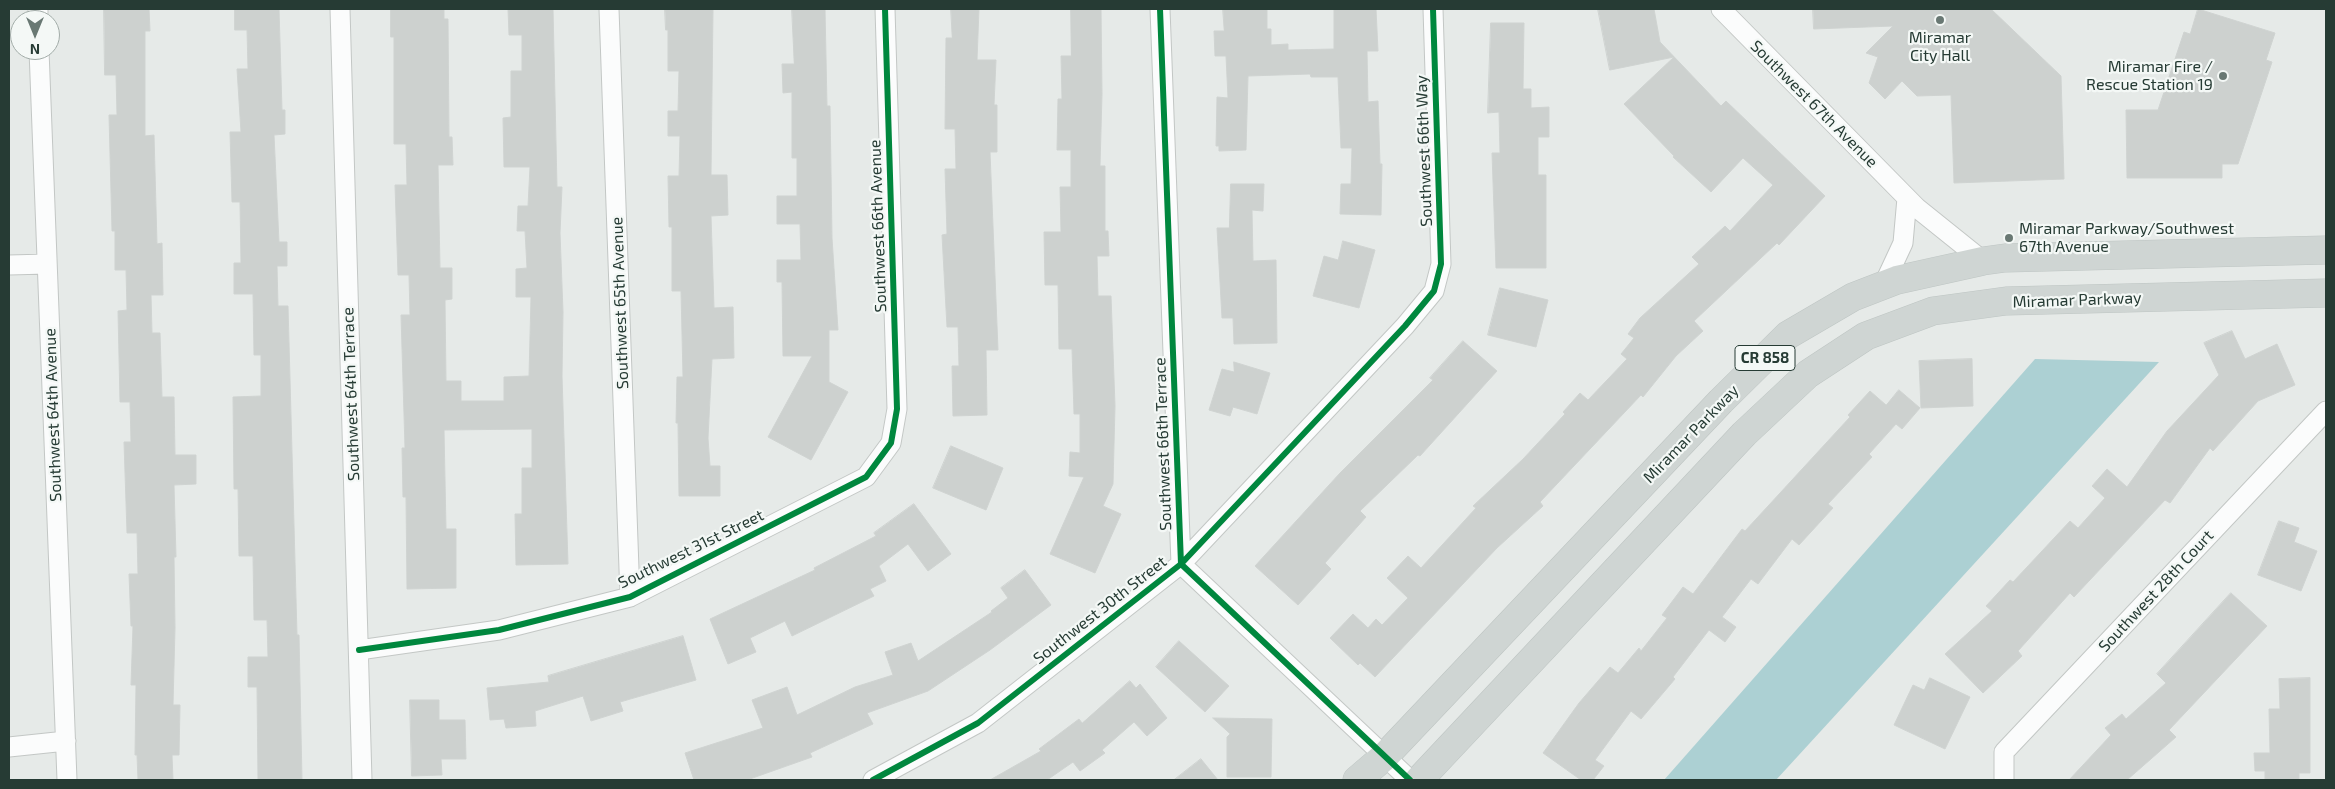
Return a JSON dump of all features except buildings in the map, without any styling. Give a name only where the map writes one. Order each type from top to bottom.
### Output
[{"type":"main road","name":"Miramar Parkway","points":[[1357,780],[1385,756],[1722,401],[1788,335],[1853,297],[1897,280],[1982,261],[2005,258],[2326,250]]},
{"type":"main road","name":"Miramar Parkway","points":[[1419,780],[1744,434],[1808,374],[1866,336],[1932,311],[2006,302],[2326,293]]},
{"type":"street","name":"Southwest 64th Terrace","points":[[340,9],[362,780]]},
{"type":"street","name":"Southwest 65th Avenue","points":[[610,9],[630,597]]},
{"type":"street","name":"Southwest 66th Avenue","points":[[885,9],[897,409],[891,443]]},
{"type":"street","name":"Southwest 66th Terrace","points":[[1160,9],[1181,564]]},
{"type":"street","name":"Southwest 66th Way","points":[[1433,9],[1441,264],[1434,291]]},
{"type":"street","name":"Southwest 67th Avenue","points":[[1721,9],[1917,208],[1982,261]]},
{"type":"street","name":"Southwest 64th Avenue","points":[[39,60],[67,780]]},
{"type":"street","points":[[1883,286],[1903,243],[1907,198]]},
{"type":"street","points":[[9,265],[48,264]]},
{"type":"street","name":"Southwest 30th Street","points":[[873,780],[978,723],[1181,564],[1405,326],[1434,291]]},
{"type":"street","name":"Southwest 28th Court","points":[[2004,779],[2004,752],[2326,410]]},
{"type":"street","name":"Southwest 31st Street","points":[[359,650],[499,630],[630,597],[866,477],[891,443]]},
{"type":"street","points":[[1181,564],[1410,780]]},
{"type":"street","points":[[9,747],[66,741]]},
{"type":"water","points":[[2035,359],[2159,362],[1776,780],[1664,780]]},
{"type":"cycle path","points":[[359,650],[499,630],[630,597],[866,477],[891,443],[897,409],[885,9]]},
{"type":"cycle path","points":[[1160,9],[1181,564],[1410,780]]},
{"type":"cycle path","points":[[873,780],[978,723],[1181,564],[1405,326],[1434,291],[1441,264],[1433,9]]},
{"type":"place","name":"Miramar City Hall","points":[[1940,20]]},
{"type":"place","name":"Miramar Fire / Rescue Station 19","points":[[2223,76]]},
{"type":"place","name":"Miramar Parkway/Southwest 67th Avenue","points":[[2009,238]]}]
